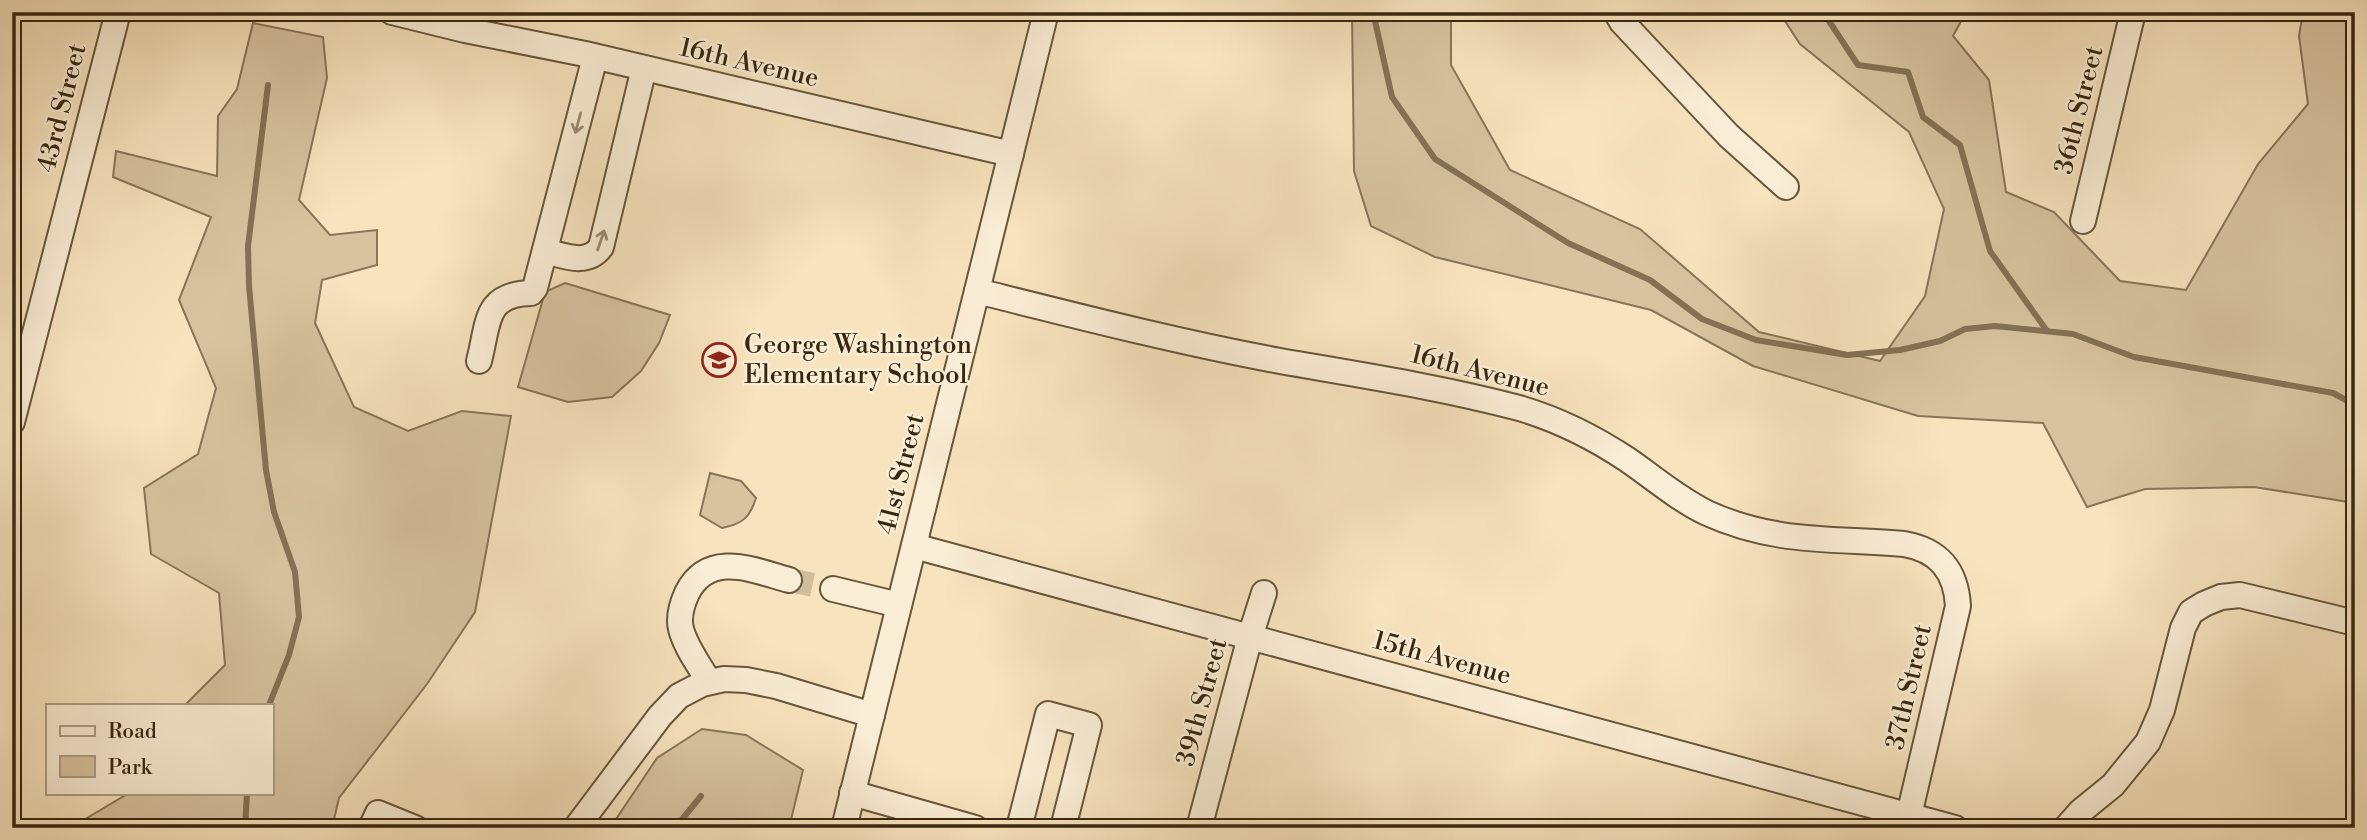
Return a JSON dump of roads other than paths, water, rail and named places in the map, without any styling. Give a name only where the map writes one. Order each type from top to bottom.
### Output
[{"type":"street","name":"43rd Street","points":[[12,422],[118,12]]},
{"type":"street","name":"16th Avenue","points":[[392,12],[1011,154]]},
{"type":"street","name":"41st Street","points":[[844,828],[1045,12]]},
{"type":"street","points":[[1616,12],[1622,22],[1729,136],[1786,187]]},
{"type":"street","name":"36th Street","points":[[2083,221],[2133,12]]},
{"type":"street","points":[[479,361],[493,308],[500,299],[514,293],[531,293],[535,288],[595,57]]},
{"type":"street","points":[[545,251],[585,259],[601,247],[644,68]]},
{"type":"street","name":"16th Avenue","points":[[977,290],[1122,327],[1281,361],[1399,381],[1519,408],[1550,418],[1598,442],[1677,496],[1705,512],[1743,527],[1809,540],[1917,546],[1942,563]]},
{"type":"street","name":"15th Avenue","points":[[914,546],[1250,636],[1907,822],[1955,828]]},
{"type":"street","name":"37th Street","points":[[1907,822],[1958,606],[1953,579],[1949,569],[1942,563]]},
{"type":"street","points":[[709,682],[680,628],[681,605],[691,585],[702,573],[715,567],[742,567],[789,580]]},
{"type":"street","points":[[833,589],[899,605]]},
{"type":"street","name":"39th Street","points":[[1199,828],[1264,593]]},
{"type":"street","points":[[2066,828],[2081,811],[2113,785],[2148,741],[2162,710],[2183,628],[2191,612],[2221,597],[2240,594],[2355,623]]},
{"type":"street","points":[[579,825],[669,706],[679,696],[709,682],[724,679],[746,680],[776,686],[872,715]]},
{"type":"street","points":[[1019,828],[1048,714],[1089,725],[1063,828]]},
{"type":"street","points":[[852,793],[975,828]]},
{"type":"street","points":[[371,828],[378,813],[415,828]]},
{"type":"waterway","points":[[1373,12],[1392,97],[1435,159],[1568,243],[1650,280],[1702,319],[1756,340],[1847,355],[1900,350],[1940,341],[1965,329],[1995,326],[2073,334],[2134,357],[2333,393],[2355,405]]},
{"type":"waterway","points":[[1823,12],[1858,65],[1908,72],[1923,117],[1960,145],[1990,251],[2047,331]]},
{"type":"waterway","points":[[268,85],[248,246],[249,286],[266,470],[274,512],[295,572],[299,617],[289,655],[269,704]]},
{"type":"waterway","points":[[245,828],[247,794]]},
{"type":"waterway","points":[[675,828],[701,796]]},
{"type":"tunnel","points":[[789,580],[833,589]]},
{"type":"place","name":"George Washington Elementary School","points":[[719,360]]}]
